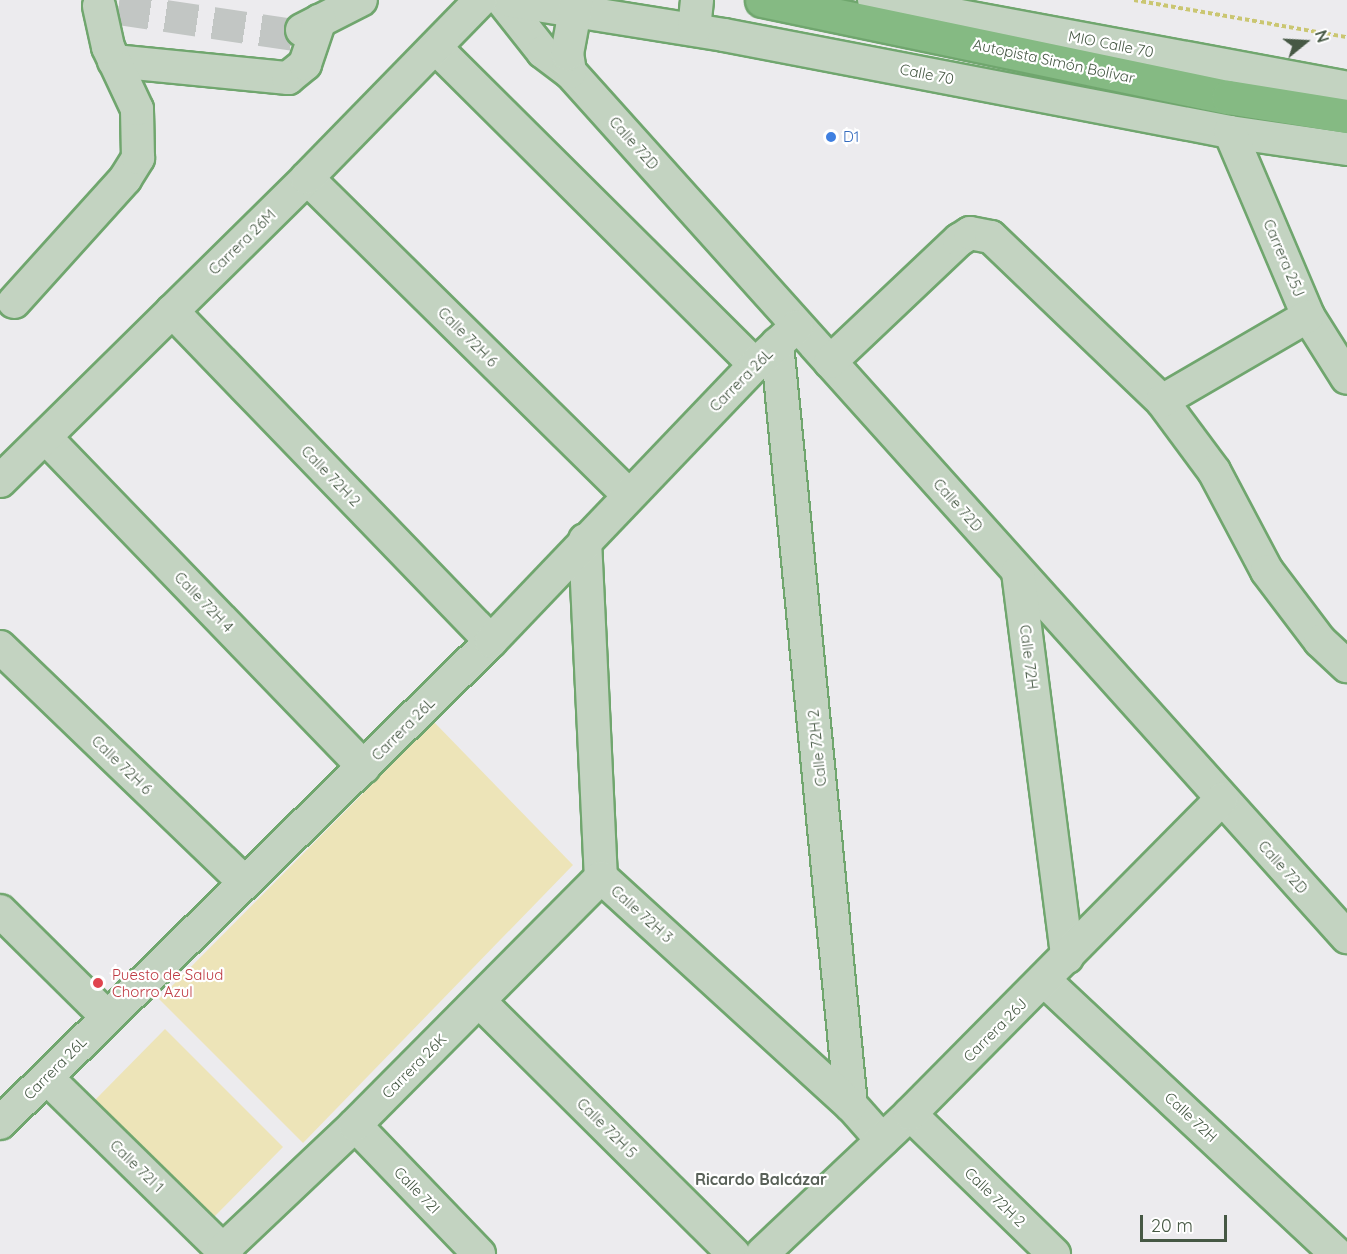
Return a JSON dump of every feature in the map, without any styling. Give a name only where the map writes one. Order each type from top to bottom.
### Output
[{"type":"highway","name":"Autopista Simón Bolívar","points":[[762,0],[1228,97],[1347,116]]},
{"type":"street","points":[[114,61],[288,78],[305,64],[307,27],[361,0]]},
{"type":"street","name":"Carrera 26M","points":[[0,481],[307,178],[481,0]]},
{"type":"street","name":"Calle 70","points":[[504,0],[695,15],[1230,132],[1347,149]]},
{"type":"street","name":"Calle 72D","points":[[504,0],[543,52],[570,72],[787,335],[830,362],[1347,938]]},
{"type":"street","name":"MIO Calle 70","points":[[874,0],[1347,88]]},
{"type":"street","points":[[14,302],[125,179],[138,158],[137,109],[114,61],[105,5]]},
{"type":"street","points":[[570,72],[567,54],[577,5]]},
{"type":"street","points":[[436,48],[755,365]]},
{"type":"street","name":"Carrera 25J","points":[[1230,132],[1308,316],[1347,378]]},
{"type":"street","name":"Calle 72H 6","points":[[307,178],[628,495]]},
{"type":"street","points":[[830,362],[970,233],[991,237],[1162,401],[1214,471],[1267,571],[1320,641],[1347,666]]},
{"type":"street","name":"Calle 72H 2","points":[[172,311],[491,641]]},
{"type":"street","points":[[1162,401],[1308,316]]},
{"type":"street","name":"Carrera 26L","points":[[0,1123],[491,641],[628,495],[787,335]]},
{"type":"street","name":"Calle 72H 2","points":[[787,335],[851,1105]]},
{"type":"street","name":"Calle 72H 4","points":[[45,436],[364,767]]},
{"type":"street","name":"Calle 72H 3","points":[[585,540],[602,877],[851,1105]]},
{"type":"street","name":"Calle 72H","points":[[1018,572],[1066,957]]},
{"type":"street","name":"Calle 72H 6","points":[[0,647],[245,883]]},
{"type":"street","name":"Carrera 26J","points":[[768,1252],[1045,981],[1222,799]]},
{"type":"street","name":"Carrera 26K","points":[[225,1252],[602,877]]},
{"type":"street","points":[[0,911],[107,1017]]},
{"type":"street","name":"Calle 72H","points":[[1045,981],[1337,1254]]},
{"type":"street","name":"Calle 72H 5","points":[[479,1001],[734,1254]]},
{"type":"street","name":"Calle 72I 1","points":[[47,1078],[225,1252]]},
{"type":"street","points":[[851,1105],[882,1140]]},
{"type":"street","name":"Calle 72H 2","points":[[910,1114],[1054,1254]]},
{"type":"street","name":"Calle 72I","points":[[355,1125],[479,1254]]},
{"type":"path","points":[[1134,0],[1347,37]]},
{"type":"shaded area","points":[[434,722],[573,865],[303,1143],[159,999]]},
{"type":"shaded area","points":[[165,1029],[283,1147],[213,1218],[95,1100]]},
{"type":"tunnel","points":[[118,9],[294,35]]},
{"type":"place","name":"D1","points":[[831,137]]},
{"type":"place","name":"Puesto de Salud Chorro Azul","points":[[98,983]]},
{"type":"district","name":"Ricardo Balcázar","points":[[761,1179]]}]
